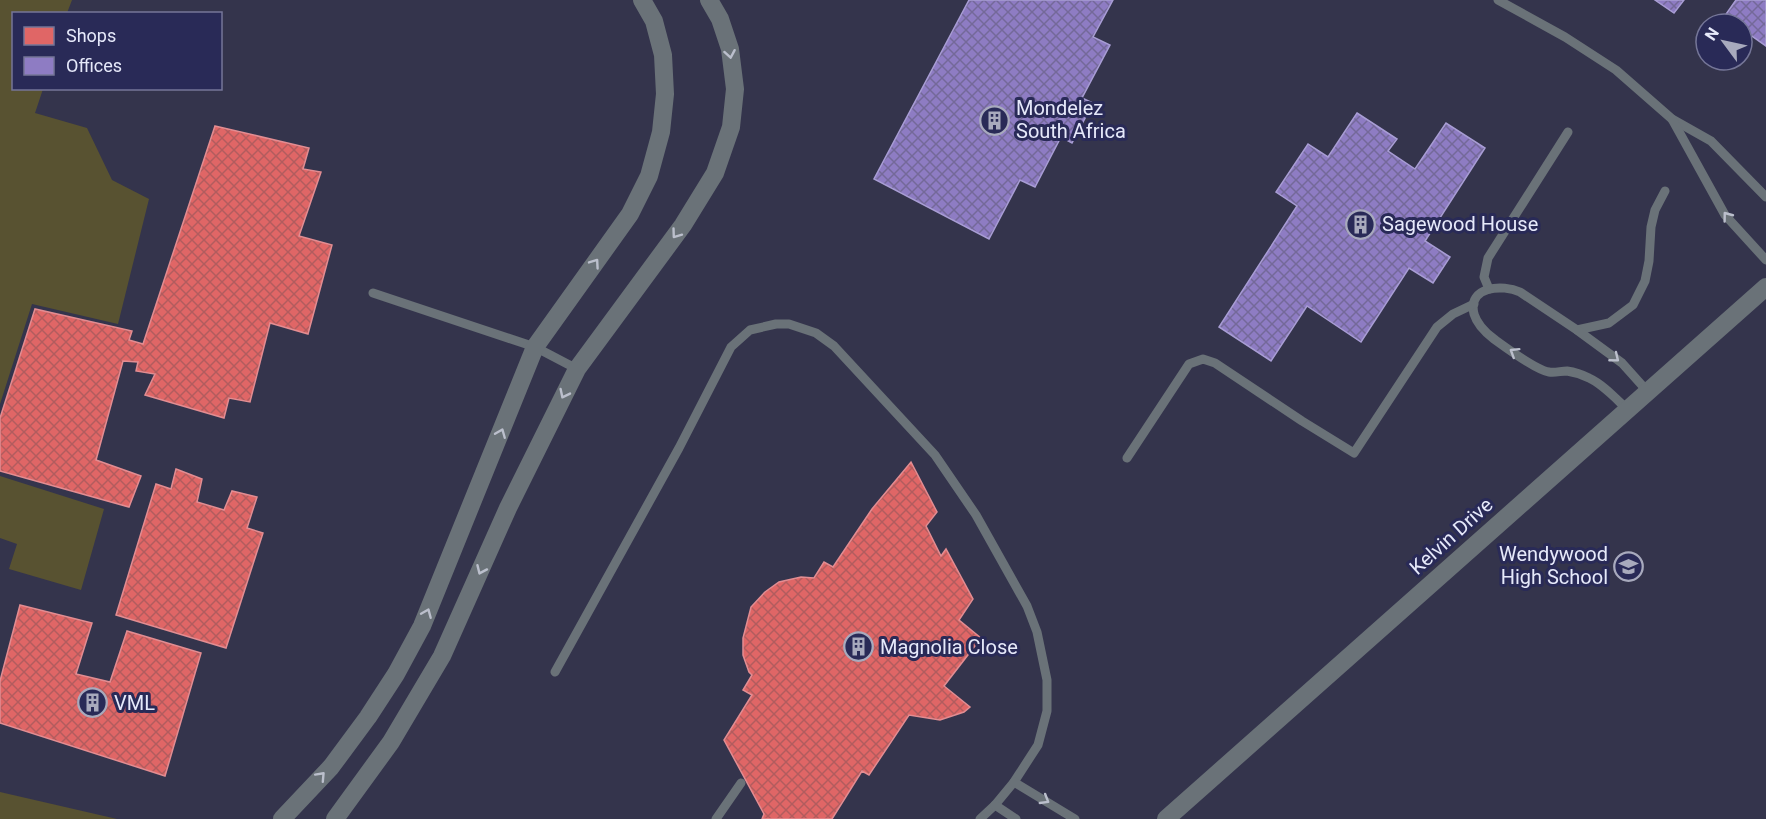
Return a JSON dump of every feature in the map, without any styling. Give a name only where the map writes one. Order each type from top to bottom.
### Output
[{"type":"street","points":[[282,819],[331,766],[396,675],[422,626],[536,347],[630,214],[649,176],[661,132],[665,94],[663,55],[654,21],[642,0]]},
{"type":"street","points":[[335,819],[391,742],[442,656],[508,508],[577,369],[683,225],[715,173],[731,127],[735,89],[730,49],[720,19],[709,0]]},
{"type":"street","name":"Kelvin Drive","points":[[1166,819],[1766,287]]},
{"type":"lane","points":[[1498,0],[1564,37],[1616,70],[1672,118],[1711,141],[1766,197]]},
{"type":"lane","points":[[1672,118],[1725,215],[1766,260]]},
{"type":"lane","points":[[1489,289],[1484,277],[1488,258],[1568,132]]},
{"type":"lane","points":[[1577,330],[1609,323],[1633,305],[1645,281],[1653,219],[1665,191]]},
{"type":"lane","points":[[1127,458],[1189,364],[1203,359],[1215,363],[1354,453],[1437,327],[1453,314],[1474,304],[1481,294],[1489,289],[1503,287],[1520,292],[1577,330],[1622,363],[1648,392]]},
{"type":"lane","points":[[374,293],[536,347],[577,369]]},
{"type":"lane","points":[[1474,304],[1474,314],[1481,327],[1504,346],[1540,369],[1550,372],[1573,372],[1589,378],[1628,410]]},
{"type":"lane","points":[[555,672],[679,448],[731,346],[750,330],[776,324],[789,324],[816,333],[834,346],[935,455],[976,515],[1027,606],[1037,632],[1047,680],[1047,711],[1038,745],[1014,782],[995,806],[980,819]]},
{"type":"lane","points":[[1014,782],[1076,819]]},
{"type":"lane","points":[[716,819],[741,783]]},
{"type":"lane","points":[[995,806],[1017,819]]},
{"type":"shaded area","points":[[0,0],[72,0],[67,12],[12,12],[12,90],[43,90],[35,113],[87,128],[112,180],[149,199],[118,324],[32,304],[0,404]]},
{"type":"shaded area","points":[[0,476],[104,509],[81,590],[9,569],[17,544],[0,538]]},
{"type":"shaded area","points":[[0,792],[117,819],[0,819]]},
{"type":"building: Shops","points":[[215,126],[309,148],[303,169],[321,172],[299,236],[332,245],[308,334],[270,323],[250,402],[229,398],[224,418],[145,395],[155,374],[136,371],[138,362],[123,361],[96,460],[141,476],[129,507],[0,471],[0,418],[35,309],[132,331],[129,340],[143,344]]},
{"type":"building: Shops","name":"Magnolia Close","points":[[911,462],[937,512],[926,526],[941,556],[946,549],[973,599],[959,620],[981,638],[944,686],[970,707],[964,712],[940,720],[909,715],[869,775],[862,771],[832,819],[762,819],[764,814],[724,740],[752,695],[743,690],[752,675],[743,655],[743,638],[751,607],[765,592],[779,582],[801,577],[814,578],[824,562],[833,567],[872,509]]},
{"type":"building: Shops","points":[[176,469],[202,479],[197,502],[224,510],[232,491],[257,497],[247,528],[263,533],[226,648],[116,615],[156,484],[171,489]]},
{"type":"building: Shops","name":"VML","points":[[20,605],[92,623],[76,674],[110,682],[127,631],[201,653],[165,776],[0,723],[0,681]]},
{"type":"building: Offices","name":"Mondelez South Africa","points":[[969,0],[1113,0],[1093,37],[1110,45],[1082,98],[1093,103],[1072,143],[1061,137],[1035,187],[1020,180],[989,239],[874,179]]},
{"type":"building: Offices","points":[[1655,0],[1684,0],[1674,13]]},
{"type":"building: Offices","points":[[1736,0],[1766,0],[1766,46],[1754,38],[1754,12],[1728,12]]},
{"type":"building: Offices","name":"Sagewood House","points":[[1357,113],[1397,139],[1388,151],[1415,169],[1446,123],[1485,148],[1425,241],[1450,257],[1433,283],[1409,268],[1361,342],[1307,306],[1271,361],[1219,327],[1297,206],[1276,192],[1308,144],[1328,157]]},
{"type":"place","name":"Mondelez South Africa","points":[[995,120]]},
{"type":"place","name":"Sagewood House","points":[[1361,224]]},
{"type":"place","name":"Wendywood High School","points":[[1629,566]]},
{"type":"place","name":"Magnolia Close","points":[[859,647]]},
{"type":"place","name":"VML","points":[[93,703]]}]
